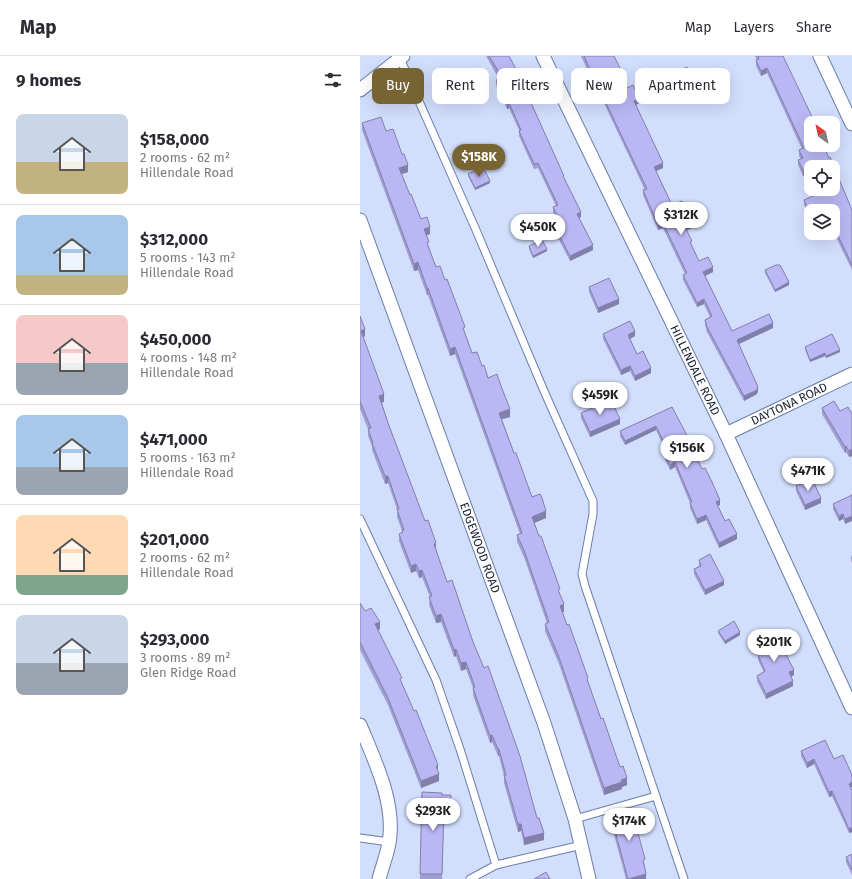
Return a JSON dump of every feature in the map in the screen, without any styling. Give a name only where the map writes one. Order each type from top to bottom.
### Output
[{"type":"street","name":"HILLENDALE ROAD","points":[[543,56],[726,434],[852,708]]},
{"type":"street","points":[[820,56],[852,124]]},
{"type":"street","points":[[360,90],[401,57]]},
{"type":"street","name":"EDGEWOOD ROAD","points":[[360,220],[544,723],[575,818],[589,879]]},
{"type":"street","name":"DAYTONA ROAD","points":[[726,434],[852,374]]},
{"type":"street","points":[[360,725],[385,791],[389,813],[389,842],[379,879]]},
{"type":"lane","points":[[401,57],[544,392],[593,501],[593,514],[582,574],[587,594],[684,879]]},
{"type":"lane","points":[[360,519],[436,680],[460,749],[496,865]]},
{"type":"lane","points":[[575,818],[656,796]]},
{"type":"lane","points":[[360,838],[389,842]]},
{"type":"lane","points":[[470,879],[496,865],[582,845]]},
{"type":"building","points":[[489,56],[509,56],[515,68],[497,68]]},
{"type":"building","points":[[584,56],[614,56],[620,68],[589,68]]},
{"type":"building","points":[[758,56],[783,56],[812,116],[804,116],[804,148],[767,68],[761,71],[756,60],[759,59]]},
{"type":"building","points":[[633,85],[635,89],[635,104],[663,163],[654,167],[672,205],[682,201],[692,223],[685,227],[692,241],[690,242],[699,261],[708,257],[713,267],[703,272],[732,331],[769,314],[773,323],[737,340],[758,387],[757,390],[744,396],[707,327],[705,320],[712,316],[704,299],[697,303],[683,275],[687,273],[663,223],[658,225],[643,190],[647,189],[606,104],[627,104],[627,88]]},
{"type":"building","points":[[509,104],[532,104],[563,176],[581,212],[577,214],[593,245],[570,256],[557,231],[563,228],[553,207],[558,205],[538,163],[534,164],[519,131],[521,130]]},
{"type":"building","points":[[381,117],[386,131],[393,129],[402,154],[404,154],[408,165],[399,168],[421,219],[427,217],[430,227],[424,229],[429,242],[427,243],[436,267],[440,266],[445,280],[447,279],[465,327],[463,328],[472,353],[477,352],[482,366],[484,365],[488,378],[497,374],[510,409],[499,413],[532,497],[540,494],[542,498],[546,511],[532,517],[539,536],[541,536],[560,589],[558,590],[564,604],[560,606],[567,625],[569,624],[601,719],[603,718],[620,767],[623,766],[627,778],[621,780],[622,782],[604,788],[559,657],[545,624],[549,622],[524,550],[517,535],[522,533],[455,347],[450,349],[418,262],[414,264],[362,123]]},
{"type":"building","points":[[804,148],[804,152],[826,152],[831,160],[804,160],[803,170],[798,160],[803,158],[799,150]]},
{"type":"building","points":[[483,167],[490,181],[475,188],[468,174]]},
{"type":"building","points":[[840,181],[852,210],[852,265],[840,240],[840,204],[806,204],[804,200],[813,196],[840,196]]},
{"type":"building","points":[[542,240],[547,249],[533,256],[529,246]]},
{"type":"building","points":[[776,265],[780,265],[789,282],[775,290],[765,270]]},
{"type":"building","points":[[609,278],[619,299],[598,308],[589,287]]},
{"type":"building","points":[[360,316],[365,329],[361,331],[384,394],[379,396],[388,423],[425,521],[428,520],[436,543],[434,544],[447,582],[452,580],[473,642],[484,668],[488,666],[520,756],[537,818],[539,818],[544,833],[524,838],[521,824],[518,824],[504,775],[506,775],[499,749],[492,735],[490,736],[473,688],[475,687],[466,662],[461,663],[456,649],[454,650],[441,614],[436,616],[429,597],[432,596],[422,570],[419,571],[416,564],[411,566],[399,534],[403,532],[402,530],[404,530],[397,509],[399,509],[388,476],[385,476],[372,443],[368,429],[371,428],[360,401]]},
{"type":"building","points":[[630,321],[635,331],[628,335],[637,354],[643,351],[651,368],[635,376],[630,366],[621,370],[603,334]]},
{"type":"building","points":[[832,334],[840,350],[826,356],[825,353],[810,360],[805,347]]},
{"type":"building","points":[[611,400],[620,419],[590,432],[581,413]]},
{"type":"building","points":[[834,401],[840,411],[848,407],[852,414],[852,449],[849,451],[846,446],[845,447],[822,408]]},
{"type":"building","points":[[672,407],[692,445],[691,446],[702,469],[705,468],[712,482],[720,500],[716,502],[725,521],[729,519],[737,534],[719,543],[706,515],[697,519],[690,503],[692,502],[675,462],[670,465],[665,455],[669,453],[656,426],[625,441],[620,431]]},
{"type":"building","points":[[812,479],[821,498],[805,505],[796,486]]},
{"type":"building","points":[[852,495],[852,516],[845,519],[843,514],[839,516],[833,504]]},
{"type":"building","points":[[710,554],[724,581],[705,590],[694,569],[701,566],[699,560]]},
{"type":"building","points":[[360,603],[365,611],[371,608],[380,622],[375,624],[402,678],[400,679],[414,711],[416,710],[438,765],[436,766],[439,774],[421,781],[388,698],[360,642]]},
{"type":"building","points":[[734,621],[740,632],[725,641],[718,631]]},
{"type":"building","points":[[776,631],[781,640],[779,641],[794,670],[789,672],[793,681],[766,694],[757,676],[765,671],[758,655],[761,653],[755,641]]},
{"type":"building","points":[[825,740],[834,759],[843,755],[852,775],[852,782],[849,784],[852,791],[852,827],[849,829],[832,791],[829,792],[814,759],[807,763],[801,751]]},
{"type":"building","points":[[422,792],[451,795],[450,808],[444,808],[442,874],[420,874]]},
{"type":"building","points":[[630,807],[645,859],[643,860],[646,874],[628,879],[610,812]]},
{"type":"building","points":[[852,854],[852,870],[846,857]]},
{"type":"building","points":[[546,872],[550,879],[534,879]]}]
